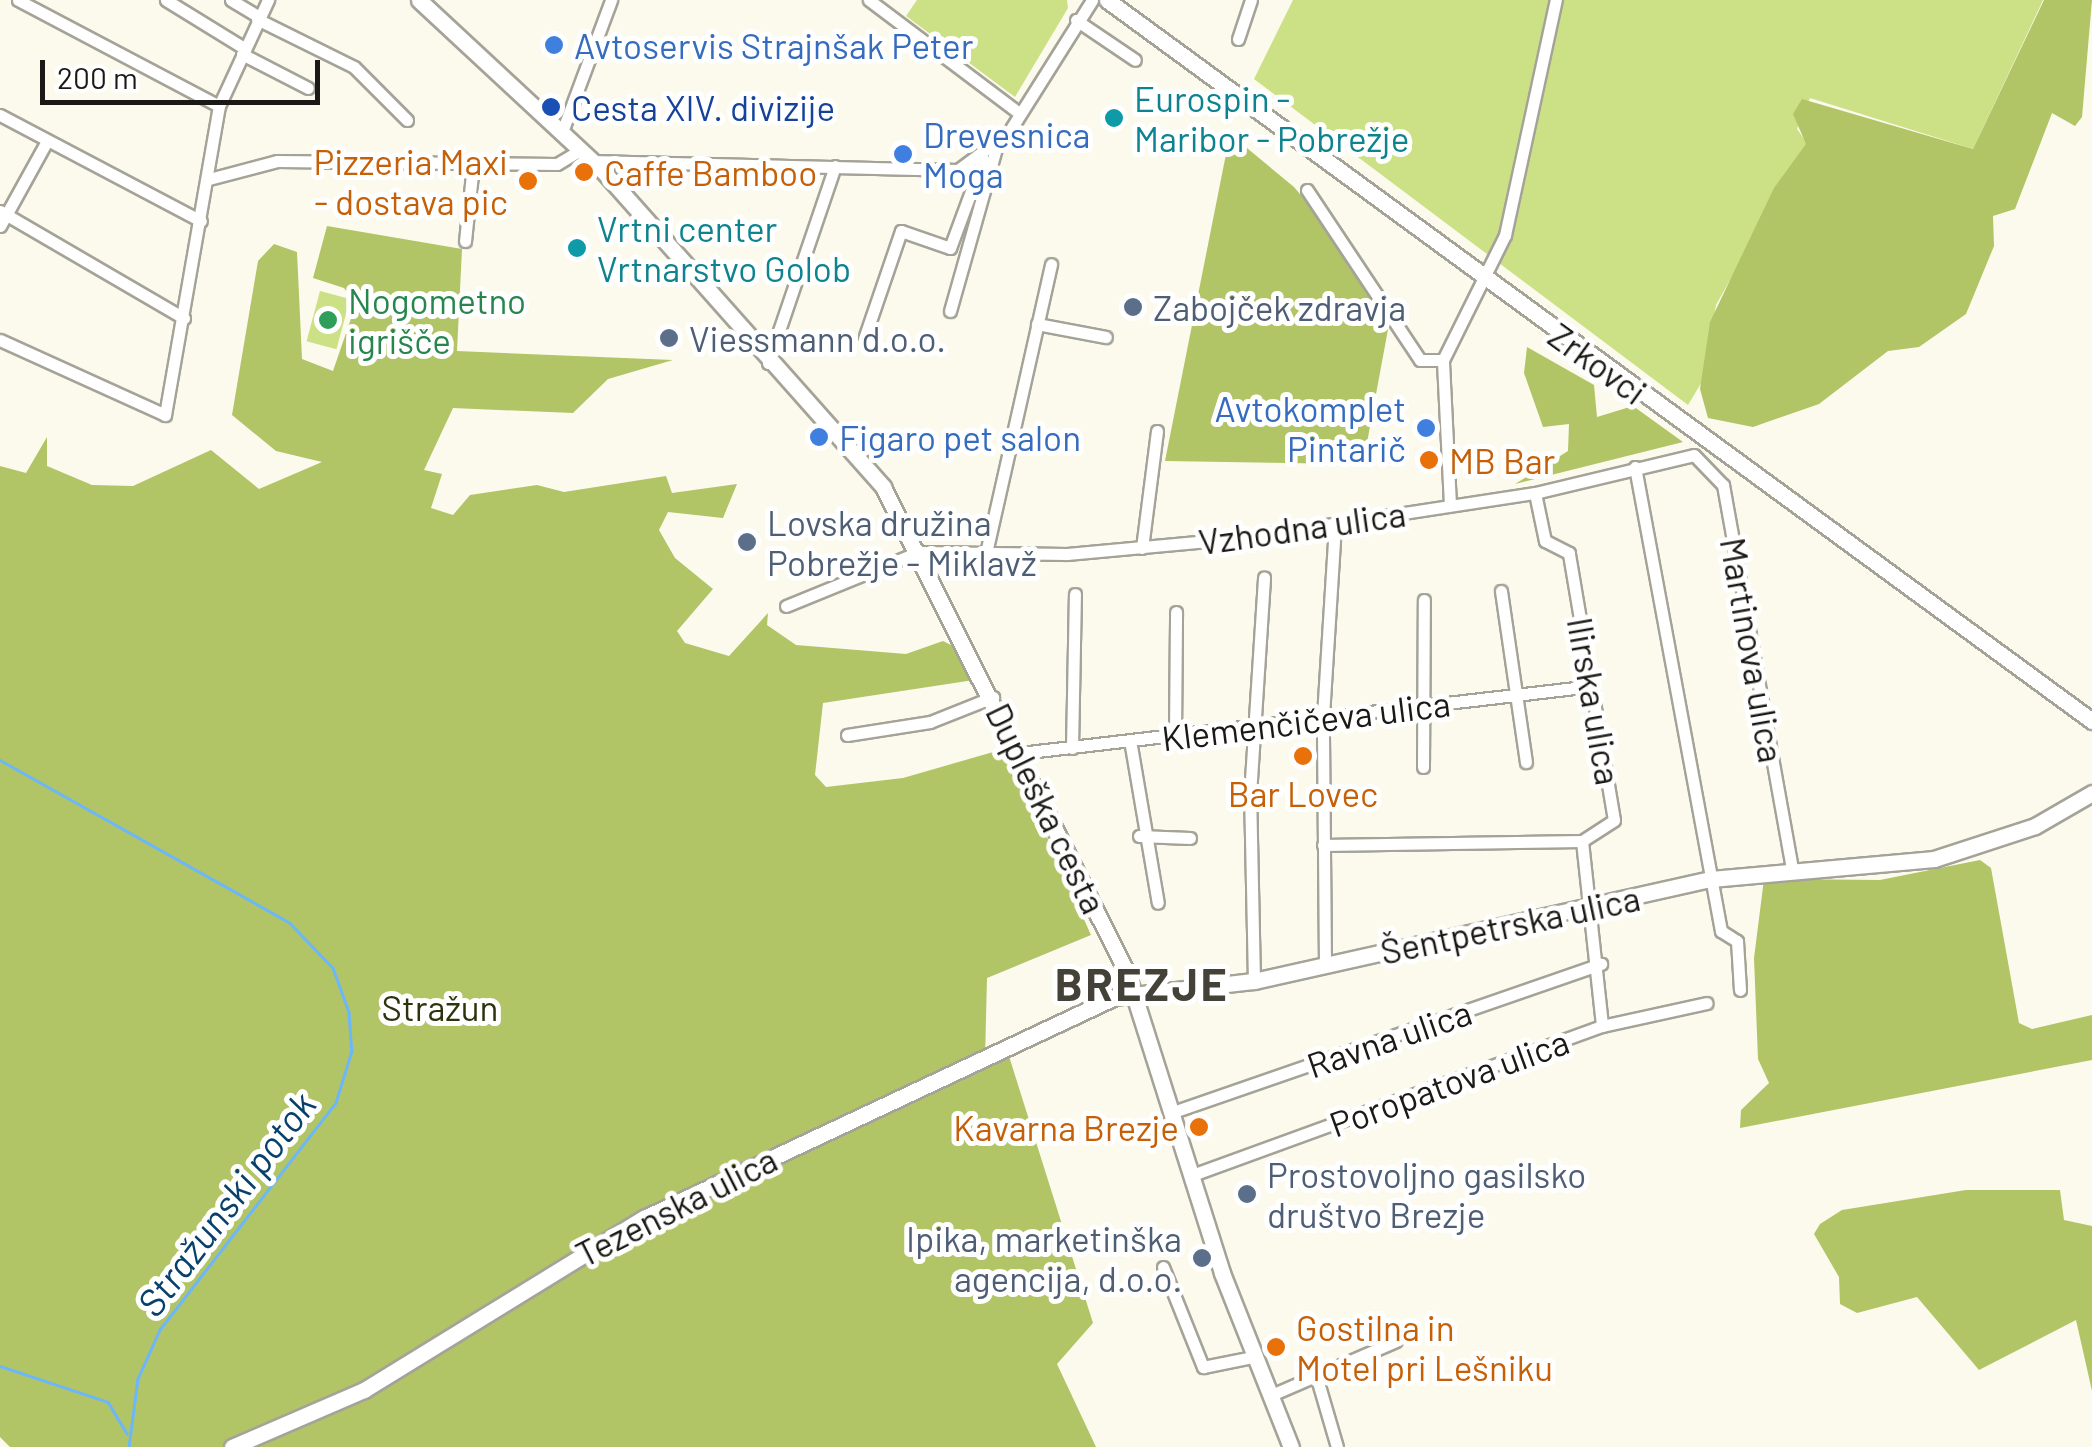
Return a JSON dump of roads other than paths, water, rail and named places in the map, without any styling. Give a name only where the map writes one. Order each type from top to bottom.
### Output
[{"type":"street","points":[[18,0],[220,106]]},
{"type":"street","points":[[166,0],[308,88]]},
{"type":"street","points":[[231,0],[354,67],[407,120]]},
{"type":"street","points":[[0,340],[165,415],[220,106],[268,0]]},
{"type":"street","points":[[419,0],[586,155],[768,363],[866,463],[918,552],[786,606]]},
{"type":"street","points":[[562,132],[611,0]]},
{"type":"street","points":[[868,0],[1015,110]]},
{"type":"street","points":[[209,179],[277,162],[557,164],[586,155],[940,172],[983,159],[996,148],[1012,124],[1015,110],[1092,0]]},
{"type":"street","name":"Zrkovci","points":[[1106,0],[1480,278],[2092,721]]},
{"type":"street","points":[[1238,39],[1251,0]]},
{"type":"street","points":[[1450,505],[1443,360],[1510,216],[1556,0]]},
{"type":"street","points":[[1076,20],[1135,60]]},
{"type":"street","points":[[0,115],[201,220]]},
{"type":"street","points":[[47,141],[2,217],[184,318]]},
{"type":"street","points":[[950,312],[996,148]]},
{"type":"street","points":[[864,336],[901,231],[950,248],[983,159]]},
{"type":"street","points":[[465,241],[473,165]]},
{"type":"street","points":[[768,363],[835,166]]},
{"type":"street","points":[[1306,190],[1420,360],[1443,360]]},
{"type":"street","points":[[986,553],[1051,264]]},
{"type":"street","points":[[1037,324],[1106,337]]},
{"type":"street","points":[[1142,548],[1157,430]]},
{"type":"street","name":"Vzhodna ulica","points":[[918,552],[1142,548],[1335,524],[1535,493],[1680,455]]},
{"type":"street","name":"Martinova ulica","points":[[1680,455],[1707,462],[1722,486],[1793,873]]},
{"type":"street","points":[[1635,467],[1721,931],[1737,941],[1740,990]]},
{"type":"street","name":"Ilirska ulica","points":[[1535,493],[1545,541],[1569,553],[1615,816],[1582,841]]},
{"type":"street","points":[[1325,964],[1323,716],[1335,524]]},
{"type":"street","name":"Dupleška cesta","points":[[918,552],[993,697],[1135,995],[1176,1111],[1252,1356],[1291,1447]]},
{"type":"street","points":[[1254,981],[1254,724],[1264,577]]},
{"type":"street","points":[[1501,591],[1526,762]]},
{"type":"street","points":[[1072,748],[1075,594]]},
{"type":"street","points":[[1423,766],[1420,706],[1424,600]]},
{"type":"street","points":[[1176,612],[1176,735]]},
{"type":"street","name":"Klemenčičeva ulica","points":[[1020,753],[1592,686]]},
{"type":"street","points":[[847,735],[930,722],[993,697]]},
{"type":"street","points":[[1130,740],[1139,836],[1158,903]]},
{"type":"street","name":"Šentpetrska ulica","points":[[1135,995],[1254,981],[1711,879],[1886,867],[1988,845],[2092,793]]},
{"type":"street","points":[[1139,836],[1190,838]]},
{"type":"street","points":[[1323,846],[1582,841],[1602,964],[1602,1026]]},
{"type":"street","name":"Ravna ulica","points":[[1176,1111],[1602,964]]},
{"type":"street","name":"Tezenska ulica","points":[[232,1447],[364,1390],[644,1218],[1135,995]]},
{"type":"street","name":"Poropatova ulica","points":[[1195,1174],[1602,1026],[1707,1003]]},
{"type":"street","points":[[1163,1267],[1203,1367],[1252,1356]]},
{"type":"street","points":[[1269,1396],[1318,1382],[1396,1340]]},
{"type":"street","points":[[1318,1382],[1337,1447]]},
{"type":"waterway","name":"Stražunski potok","points":[[0,760],[289,922],[333,968],[349,1012],[352,1051],[336,1103],[160,1330],[138,1379],[129,1447]]},
{"type":"waterway","points":[[0,1366],[108,1402],[127,1434]]},
{"type":"place","name":"Avtoservis Strajnšak Peter","points":[[554,45]]},
{"type":"place","name":"Cesta XIV. divizije","points":[[551,107]]},
{"type":"place","name":"Eurospin - Maribor - Pobrežje","points":[[1114,118]]},
{"type":"place","name":"Drevesnica Moga","points":[[903,154]]},
{"type":"place","name":"Caffe Bamboo","points":[[584,172]]},
{"type":"place","name":"Pizzeria Maxi - dostava pic","points":[[528,181]]},
{"type":"place","name":"Vrtni center Vrtnarstvo Golob","points":[[577,248]]},
{"type":"place","name":"Zabojček zdravja","points":[[1133,307]]},
{"type":"place","name":"Nogometno igrišče","points":[[328,320]]},
{"type":"place","name":"Viessmann d.o.o.","points":[[669,338]]},
{"type":"place","name":"Avtokomplet Pintarič","points":[[1426,428]]},
{"type":"place","name":"Figaro pet salon","points":[[819,437]]},
{"type":"place","name":"MB Bar","points":[[1429,460]]},
{"type":"place","name":"Lovska družina Pobrežje - Miklavž","points":[[747,542]]},
{"type":"place","name":"Bar Lovec","points":[[1303,756]]},
{"type":"place","name":"Kavarna Brezje","points":[[1199,1127]]},
{"type":"place","name":"Prostovoljno gasilsko društvo Brezje","points":[[1247,1194]]},
{"type":"place","name":"Ipika, marketinška agencija, d.o.o.","points":[[1202,1258]]},
{"type":"place","name":"Gostilna in Motel pri Lešniku","points":[[1276,1347]]},
{"type":"district","name":"BREZJE","points":[[1142,984]]},
{"type":"park label","name":"Stražun","points":[[440,1007]]}]
